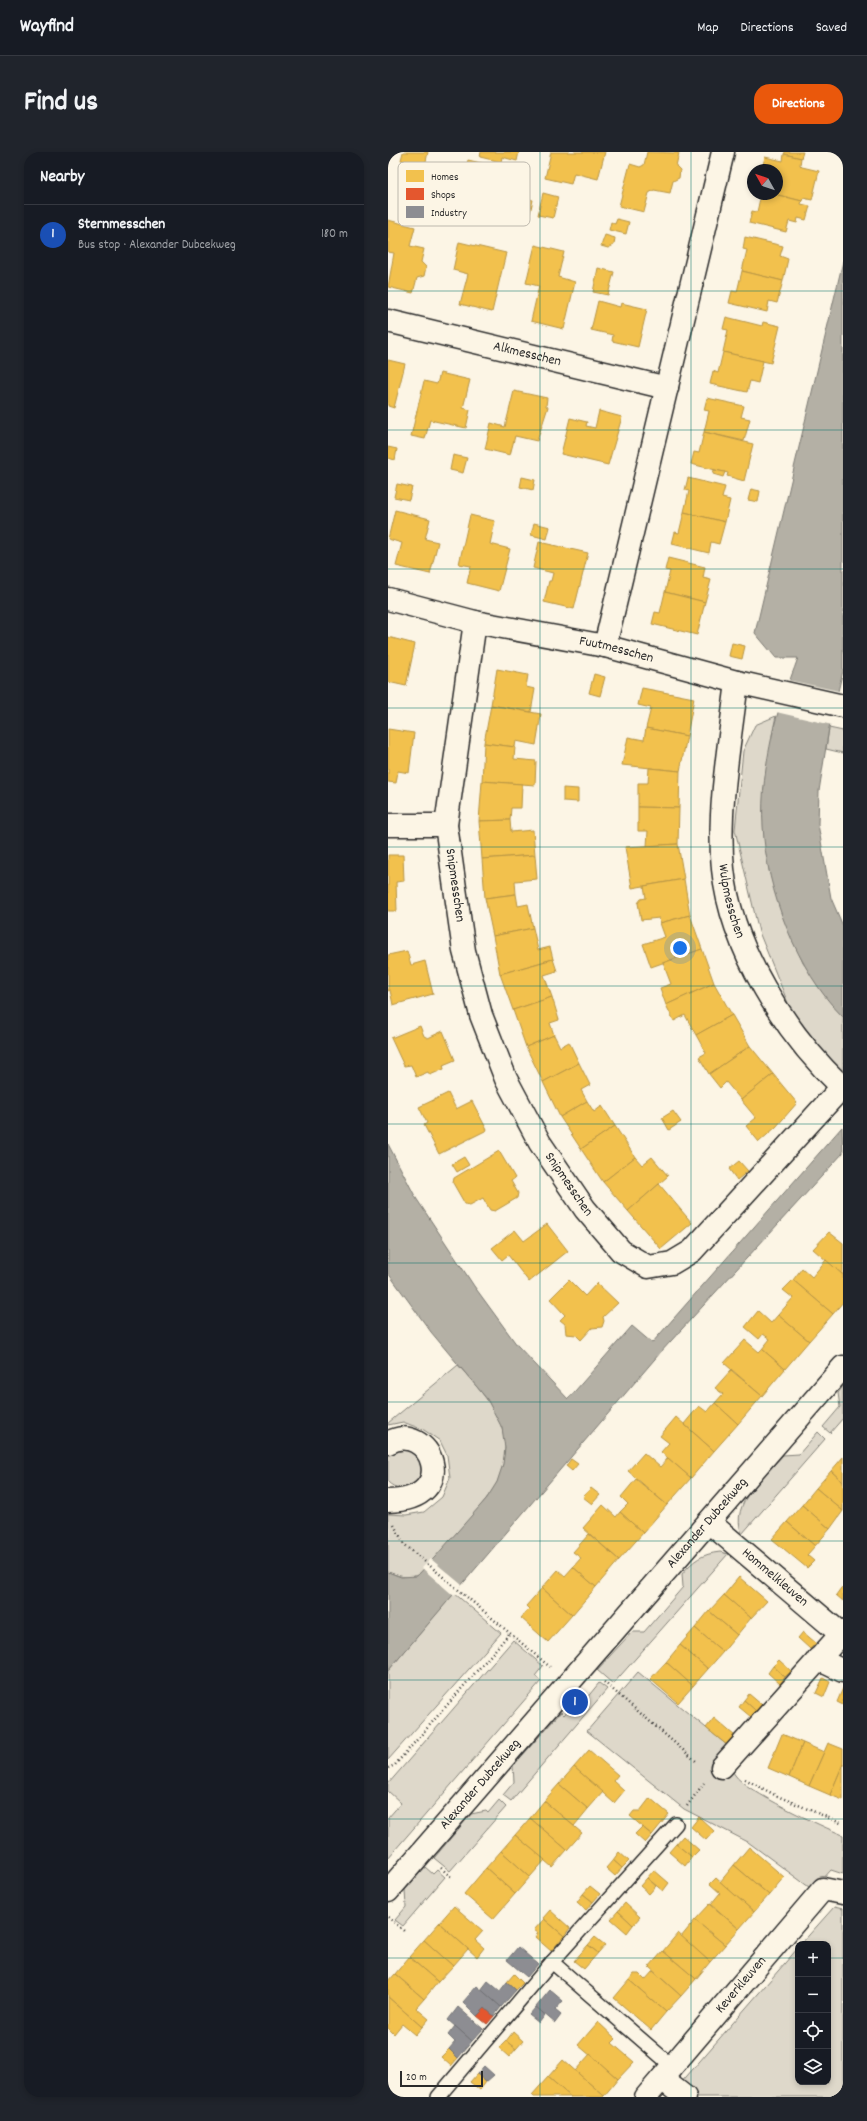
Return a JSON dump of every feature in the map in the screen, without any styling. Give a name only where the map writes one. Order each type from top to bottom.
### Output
[{"type":"street","points":[[605,646],[723,152]]},
{"type":"street","name":"Alkmesschen","points":[[388,321],[667,388]]},
{"type":"street","name":"Fuutmesschen","points":[[388,599],[474,622],[605,646],[737,682],[842,706]]},
{"type":"street","name":"Snipmesschen","points":[[474,622],[446,825],[464,951],[481,1015],[506,1079],[540,1143],[585,1209],[621,1252],[648,1267],[672,1263],[692,1251],[842,1088]]},
{"type":"street","name":"Wulpmesschen","points":[[737,682],[724,789],[723,869],[727,893],[736,928],[767,992],[781,1016],[796,1037],[842,1088]]},
{"type":"street","points":[[388,825],[446,825]]},
{"type":"street","name":"Alexander Dubcekweg","points":[[388,1890],[843,1367]]},
{"type":"street","points":[[388,1443],[405,1438],[423,1445],[433,1462],[433,1477],[426,1490],[411,1499],[388,1501]]},
{"type":"street","name":"Hommelkleuven","points":[[708,1522],[842,1633],[717,1771]]},
{"type":"street","points":[[818,1659],[843,1671]]},
{"type":"street","name":"Keverkleuven","points":[[646,2097],[668,2073],[823,1889],[843,1893]]},
{"type":"street","points":[[668,2073],[685,2097]]},
{"type":"lane","points":[[438,2097],[552,1962],[676,1824]]},
{"type":"lane","points":[[552,1962],[668,2073]]},
{"type":"path","points":[[393,1522],[396,1532],[404,1544],[478,1608],[555,1671],[572,1679]]},
{"type":"path","points":[[388,1768],[395,1765],[509,1634]]},
{"type":"path","points":[[613,1690],[717,1771],[843,1824]]},
{"type":"path","points":[[676,1824],[690,1801],[717,1771]]},
{"type":"path","points":[[388,1917],[404,1931]]},
{"type":"shaded area","points":[[843,261],[843,671],[829,728],[819,791],[818,824],[831,898],[843,926],[843,1017],[826,998],[798,953],[787,928],[770,876],[765,851],[763,826],[764,780],[774,726],[798,658],[776,658],[755,633]]},
{"type":"shaded area","points":[[776,716],[772,735],[769,870],[782,914],[803,963],[843,1017],[843,1077],[790,1008],[759,932],[735,830],[743,751],[755,725]]},
{"type":"shaded area","points":[[829,728],[843,731],[843,753],[826,749]]},
{"type":"shaded area","points":[[842,1127],[843,1153],[660,1353],[388,1671],[388,1572],[401,1577],[417,1576],[435,1557],[487,1498],[497,1482],[503,1464],[505,1448],[502,1428],[487,1399],[431,1332],[388,1273],[388,1144],[416,1198],[474,1286],[517,1345],[568,1399],[632,1326],[652,1343]]},
{"type":"shaded area","points":[[458,1365],[482,1393],[500,1424],[504,1436],[505,1448],[502,1470],[497,1483],[483,1503],[434,1560],[417,1575],[410,1577],[399,1576],[388,1572],[388,1514],[406,1515],[424,1512],[442,1497],[450,1478],[447,1455],[440,1441],[424,1430],[403,1422],[388,1425],[388,1423]]},
{"type":"shaded area","points":[[843,1386],[843,1418],[830,1433],[823,1427],[840,1407],[838,1393]]},
{"type":"shaded area","points":[[818,1432],[825,1439],[742,1534],[739,1523],[740,1512],[750,1491],[783,1455],[799,1454]]},
{"type":"shaded area","points":[[400,1448],[415,1453],[421,1463],[421,1471],[416,1481],[411,1485],[399,1488],[388,1482],[388,1454]]},
{"type":"shaded area","points":[[720,1552],[728,1554],[613,1684],[597,1670],[632,1632],[644,1632],[683,1587],[682,1574],[694,1561],[708,1554]]},
{"type":"shaded area","points":[[454,1593],[501,1633],[388,1760],[388,1671]]},
{"type":"shaded area","points":[[513,1640],[543,1666],[535,1676],[541,1681],[388,1858],[388,1818],[401,1803],[388,1791],[388,1784]]},
{"type":"shaded area","points":[[638,1672],[728,1746],[731,1768],[742,1782],[785,1808],[843,1835],[843,1874],[831,1870],[813,1890],[748,1842],[684,1809],[587,1731]]},
{"type":"shaded area","points":[[599,1683],[607,1689],[511,1801],[503,1795],[514,1782],[513,1766],[561,1712],[564,1715],[576,1701],[581,1705]]},
{"type":"shaded area","points":[[499,1800],[506,1807],[450,1871],[434,1858],[471,1814],[486,1811],[488,1813]]},
{"type":"shaded area","points":[[425,1867],[433,1874],[437,1870],[445,1877],[403,1926],[395,1920],[406,1907],[405,1890]]},
{"type":"shaded area","points":[[834,1907],[843,1909],[843,2097],[696,2097],[680,2084],[795,1951],[795,2085],[831,2085],[831,1941],[804,1941]]},
{"type":"pier","points":[[788,680],[839,691],[832,725],[776,712]]},
{"type":"pier","points":[[431,1559],[462,1585],[454,1596],[422,1568]]},
{"type":"building: Homes","points":[[403,152],[428,152],[426,162],[409,162],[401,160]]},
{"type":"building: Homes","points":[[481,152],[519,152],[517,161],[502,157],[501,162],[480,157]]},
{"type":"building: Homes","points":[[551,152],[605,152],[598,179],[574,173],[571,184],[545,178]]},
{"type":"building: Homes","points":[[647,152],[679,153],[676,166],[680,170],[679,178],[673,181],[670,193],[654,190],[649,193],[644,212],[619,206],[630,164],[640,167],[644,165]]},
{"type":"building: Homes","points":[[785,152],[803,152],[801,158],[784,154]]},
{"type":"building: Homes","points":[[784,154],[801,158],[800,165],[802,167],[819,171],[812,200],[803,198],[802,201],[783,196],[783,164],[763,164],[765,157],[783,161]]},
{"type":"building: Homes","points":[[543,193],[558,197],[553,218],[538,215]]},
{"type":"building: Homes","points":[[783,196],[802,201],[801,204],[810,206],[806,220],[798,218],[797,223],[789,221],[786,232],[749,223],[752,211],[757,212],[760,200],[783,200]]},
{"type":"building: Homes","points":[[530,199],[533,200],[530,213]]},
{"type":"building: Homes","points":[[617,219],[629,222],[626,234],[609,230],[611,222],[615,224]]},
{"type":"building: Homes","points":[[388,220],[398,223],[398,226],[415,227],[410,246],[424,249],[421,262],[426,267],[424,276],[417,278],[413,293],[388,287],[394,253],[388,252]]},
{"type":"building: Homes","points":[[605,235],[615,238],[614,245],[608,248],[601,246]]},
{"type":"building: Homes","points":[[745,237],[783,246],[780,256],[788,259],[783,281],[742,271],[747,250],[743,249]]},
{"type":"building: Homes","points":[[459,242],[506,253],[492,312],[460,304],[468,274],[453,270]]},
{"type":"building: Homes","points":[[535,245],[564,252],[558,277],[575,282],[564,329],[531,321],[539,286],[526,283]]},
{"type":"building: Homes","points":[[598,268],[614,272],[608,295],[593,292]]},
{"type":"building: Homes","points":[[742,271],[783,281],[777,303],[769,301],[767,312],[729,303],[732,291],[737,292]]},
{"type":"building: Homes","points":[[598,301],[620,307],[621,303],[647,309],[638,347],[612,341],[613,335],[591,330]]},
{"type":"building: Homes","points":[[726,317],[762,326],[763,322],[780,326],[771,363],[723,352],[728,330],[723,329]]},
{"type":"building: Homes","points":[[723,352],[763,361],[758,383],[750,381],[747,392],[710,384],[713,371],[718,373]]},
{"type":"building: Homes","points":[[388,360],[405,364],[394,408],[388,406]]},
{"type":"building: Homes","points":[[440,373],[470,380],[463,408],[470,410],[466,428],[430,420],[425,439],[411,436],[424,381],[437,384]]},
{"type":"building: Homes","points":[[514,391],[547,398],[546,406],[548,407],[537,441],[515,436],[510,455],[485,449],[491,423],[505,427]]},
{"type":"building: Homes","points":[[707,398],[744,406],[741,417],[750,419],[744,441],[704,432],[709,411],[704,410]]},
{"type":"building: Homes","points":[[599,411],[622,417],[608,465],[561,454],[570,418],[587,422],[586,426],[595,428]]},
{"type":"building: Homes","points":[[704,432],[753,444],[744,481],[727,476],[728,473],[691,464],[694,452],[699,453]]},
{"type":"building: Homes","points":[[388,447],[397,449],[395,460],[388,458]]},
{"type":"building: Homes","points":[[453,455],[467,458],[463,473],[450,470]]},
{"type":"building: Homes","points":[[714,470],[725,472],[723,477],[713,474]]},
{"type":"building: Homes","points":[[522,477],[535,480],[533,490],[520,487]]},
{"type":"building: Homes","points":[[688,478],[725,487],[722,498],[730,500],[725,522],[684,512],[689,491],[685,490]]},
{"type":"building: Homes","points":[[397,484],[412,487],[409,500],[394,497]]},
{"type":"building: Homes","points":[[751,489],[760,491],[758,502],[748,500]]},
{"type":"building: Homes","points":[[395,510],[430,519],[425,539],[438,542],[430,574],[396,566],[402,543],[388,539]]},
{"type":"building: Homes","points":[[684,512],[725,522],[719,544],[711,542],[709,553],[672,544],[675,532],[679,533]]},
{"type":"building: Homes","points":[[470,515],[495,521],[490,544],[510,549],[499,591],[467,583],[471,566],[459,564]]},
{"type":"building: Homes","points":[[534,523],[550,527],[547,539],[531,535]]},
{"type":"building: Homes","points":[[539,542],[588,553],[574,609],[544,602],[549,581],[551,581],[553,573],[533,568]]},
{"type":"building: Homes","points":[[668,558],[705,567],[703,578],[711,580],[705,602],[665,592],[670,571],[665,570]]},
{"type":"building: Homes","points":[[665,592],[705,602],[697,635],[652,624],[655,612],[660,613]]},
{"type":"building: Homes","points":[[388,637],[415,644],[406,686],[388,682]]},
{"type":"building: Homes","points":[[732,643],[745,646],[742,659],[729,656]]},
{"type":"building: Homes","points":[[497,669],[528,675],[526,687],[535,689],[531,712],[491,705]]},
{"type":"building: Homes","points":[[594,674],[605,677],[600,696],[589,693]]},
{"type":"building: Homes","points":[[642,688],[694,698],[687,736],[646,728],[651,708],[638,705]]},
{"type":"building: Homes","points":[[491,705],[541,714],[536,745],[516,741],[515,747],[484,743]]},
{"type":"building: Homes","points":[[646,728],[687,736],[680,771],[622,765],[628,737],[644,740]]},
{"type":"building: Homes","points":[[388,729],[414,733],[409,773],[398,771],[396,783],[388,782]]},
{"type":"building: Homes","points":[[484,743],[515,747],[514,759],[536,761],[535,785],[482,781]]},
{"type":"building: Homes","points":[[649,768],[680,771],[679,808],[638,807],[638,783],[648,783]]},
{"type":"building: Homes","points":[[482,781],[522,784],[521,808],[511,808],[510,820],[479,821]]},
{"type":"building: Homes","points":[[563,788],[578,789],[578,802],[563,801]]},
{"type":"building: Homes","points":[[638,807],[679,808],[678,844],[647,846],[648,831],[638,831]]},
{"type":"building: Homes","points":[[510,820],[511,832],[533,830],[535,855],[482,859],[479,821]]},
{"type":"building: Homes","points":[[678,844],[684,879],[632,888],[625,847]]},
{"type":"building: Homes","points":[[388,855],[403,855],[404,881],[396,882],[397,911],[388,911]]},
{"type":"building: Homes","points":[[535,855],[537,879],[515,881],[516,894],[485,898],[482,859]]},
{"type":"building: Homes","points":[[684,879],[690,915],[660,923],[659,918],[641,920],[638,903],[641,899],[646,898],[644,886]]},
{"type":"building: Homes","points":[[516,894],[518,906],[528,904],[533,928],[493,936],[485,898]]},
{"type":"building: Homes","points":[[690,915],[702,949],[651,967],[643,944],[665,937],[660,923]]},
{"type":"building: Homes","points":[[533,928],[538,950],[550,947],[553,959],[500,974],[493,936]]},
{"type":"building: Homes","points":[[702,949],[714,983],[666,1005],[660,988],[671,984],[663,963]]},
{"type":"building: Homes","points":[[407,951],[411,965],[425,961],[433,994],[393,1005],[390,990],[388,991],[388,955]]},
{"type":"building: Homes","points":[[553,959],[557,971],[544,975],[552,997],[513,1010],[500,974]]},
{"type":"building: Homes","points":[[714,983],[732,1015],[696,1035],[685,1015],[674,1021],[666,1005]]},
{"type":"building: Homes","points":[[552,997],[559,1020],[550,1023],[554,1035],[526,1047],[513,1010]]},
{"type":"building: Homes","points":[[732,1015],[750,1046],[709,1074],[699,1057],[706,1053],[696,1035]]},
{"type":"building: Homes","points":[[420,1026],[424,1036],[428,1038],[443,1031],[455,1060],[443,1065],[444,1069],[430,1075],[428,1072],[416,1077],[411,1065],[404,1066],[391,1038]]},
{"type":"building: Homes","points":[[554,1035],[560,1047],[569,1042],[579,1063],[543,1082],[526,1047]]},
{"type":"building: Homes","points":[[750,1046],[773,1074],[741,1100],[726,1082],[720,1088],[709,1074]]},
{"type":"building: Homes","points":[[579,1063],[590,1085],[581,1090],[587,1101],[560,1117],[543,1082]]},
{"type":"building: Homes","points":[[773,1074],[797,1103],[776,1127],[759,1142],[746,1126],[756,1118],[741,1100]]},
{"type":"building: Homes","points":[[448,1093],[456,1109],[472,1101],[487,1130],[439,1154],[424,1125],[427,1123],[419,1107]]},
{"type":"building: Homes","points":[[587,1101],[594,1112],[602,1106],[615,1126],[581,1149],[560,1117]]},
{"type":"building: Homes","points":[[673,1111],[681,1122],[669,1130],[662,1118]]},
{"type":"building: Homes","points":[[615,1126],[635,1157],[603,1182],[581,1149]]},
{"type":"building: Homes","points":[[499,1151],[515,1178],[511,1181],[518,1193],[517,1198],[495,1211],[490,1210],[483,1198],[470,1205],[465,1204],[453,1183],[454,1178]]},
{"type":"building: Homes","points":[[464,1157],[469,1165],[457,1172],[452,1164]]},
{"type":"building: Homes","points":[[635,1157],[642,1165],[652,1157],[668,1176],[628,1211],[603,1182]]},
{"type":"building: Homes","points":[[739,1161],[748,1171],[737,1180],[729,1169]]},
{"type":"building: Homes","points":[[659,1184],[692,1223],[661,1249],[628,1211]]},
{"type":"building: Homes","points":[[547,1224],[568,1251],[529,1282],[508,1255],[502,1260],[492,1248],[515,1230],[524,1241]]},
{"type":"building: Homes","points":[[829,1232],[843,1243],[843,1275],[813,1249]]},
{"type":"building: Homes","points":[[826,1260],[843,1275],[843,1302],[833,1314],[793,1280],[802,1268],[812,1277]]},
{"type":"building: Homes","points":[[569,1280],[585,1296],[597,1283],[618,1303],[603,1317],[604,1321],[602,1327],[592,1328],[581,1340],[576,1335],[566,1334],[565,1324],[560,1320],[565,1315],[550,1299]]},
{"type":"building: Homes","points":[[793,1280],[833,1314],[809,1341],[778,1315],[793,1298],[783,1290]]},
{"type":"building: Homes","points":[[758,1311],[771,1323],[778,1315],[809,1341],[785,1369],[762,1349],[770,1339],[763,1334],[759,1339],[745,1327]]},
{"type":"building: Homes","points":[[745,1340],[759,1352],[762,1349],[785,1369],[762,1396],[724,1363]]},
{"type":"building: Homes","points":[[731,1370],[762,1396],[738,1424],[715,1403],[723,1394],[715,1388]]},
{"type":"building: Homes","points":[[715,1403],[738,1424],[714,1451],[684,1424],[699,1406],[707,1412]]},
{"type":"building: Homes","points":[[676,1417],[714,1451],[691,1478],[661,1452],[669,1443],[660,1436]]},
{"type":"building: Homes","points":[[644,1453],[660,1467],[668,1458],[691,1478],[667,1505],[628,1471]]},
{"type":"building: Homes","points":[[843,1457],[843,1482],[831,1471]]},
{"type":"building: Homes","points":[[571,1459],[578,1464],[572,1471],[566,1466]]},
{"type":"building: Homes","points":[[831,1471],[843,1482],[843,1511],[816,1488]]},
{"type":"building: Homes","points":[[636,1479],[667,1505],[643,1533],[620,1512],[628,1504],[621,1497]]},
{"type":"building: Homes","points":[[591,1488],[600,1495],[592,1504],[583,1497]]},
{"type":"building: Homes","points":[[816,1488],[843,1511],[830,1529],[802,1505]]},
{"type":"building: Homes","points":[[603,1505],[616,1517],[620,1512],[643,1533],[619,1560],[583,1528]]},
{"type":"building: Homes","points":[[802,1505],[830,1529],[815,1546],[787,1522]]},
{"type":"building: Homes","points":[[787,1522],[815,1546],[807,1555],[814,1561],[807,1568],[772,1539]]},
{"type":"building: Homes","points":[[589,1534],[619,1560],[596,1587],[573,1567],[581,1558],[573,1552]]},
{"type":"building: Homes","points":[[573,1567],[596,1587],[572,1615],[542,1588],[558,1570],[565,1576]]},
{"type":"building: Homes","points":[[739,1577],[767,1601],[751,1618],[724,1595]]},
{"type":"building: Homes","points":[[542,1588],[572,1615],[548,1642],[521,1618],[529,1609],[526,1606]]},
{"type":"building: Homes","points":[[841,1588],[843,1590],[843,1601],[836,1595]]},
{"type":"building: Homes","points":[[724,1595],[751,1618],[737,1635],[709,1611]]},
{"type":"building: Homes","points":[[709,1611],[737,1635],[723,1652],[695,1628]]},
{"type":"building: Homes","points":[[695,1628],[723,1652],[708,1669],[680,1645]]},
{"type":"building: Homes","points":[[803,1632],[816,1643],[810,1649],[798,1638]]},
{"type":"building: Homes","points":[[680,1645],[708,1669],[693,1686],[666,1662]]},
{"type":"building: Homes","points":[[779,1660],[791,1671],[785,1677],[773,1666]]},
{"type":"building: Homes","points":[[666,1662],[693,1686],[678,1703],[650,1679]]},
{"type":"building: Homes","points":[[773,1666],[785,1677],[780,1684],[768,1673]]},
{"type":"building: Homes","points":[[823,1678],[830,1682],[824,1697],[816,1693]]},
{"type":"building: Homes","points":[[843,1688],[843,1705],[837,1702]]},
{"type":"building: Homes","points":[[749,1694],[762,1705],[756,1711],[744,1700]]},
{"type":"building: Homes","points":[[744,1700],[756,1711],[751,1717],[739,1707]]},
{"type":"building: Homes","points":[[714,1718],[735,1736],[727,1745],[706,1728]]},
{"type":"building: Homes","points":[[782,1734],[803,1743],[789,1777],[768,1768]]},
{"type":"building: Homes","points":[[803,1743],[824,1752],[809,1786],[789,1777]]},
{"type":"building: Homes","points":[[828,1743],[843,1749],[843,1764],[830,1795],[809,1786]]},
{"type":"building: Homes","points":[[589,1750],[618,1775],[613,1781],[624,1791],[614,1803],[574,1767]]},
{"type":"building: Homes","points":[[843,1764],[843,1800],[830,1795]]},
{"type":"building: Homes","points":[[574,1767],[603,1792],[588,1809],[559,1784]]},
{"type":"building: Homes","points":[[559,1784],[588,1809],[574,1826],[544,1801]]},
{"type":"building: Homes","points":[[650,1798],[669,1814],[652,1835],[630,1816],[634,1811],[640,1811]]},
{"type":"building: Homes","points":[[544,1801],[582,1833],[567,1850],[530,1818]]},
{"type":"building: Homes","points":[[699,1817],[714,1831],[706,1840],[691,1827]]},
{"type":"building: Homes","points":[[530,1818],[567,1850],[552,1867],[515,1835]]},
{"type":"building: Homes","points":[[642,1827],[652,1835],[645,1843],[635,1834]]},
{"type":"building: Homes","points":[[515,1835],[545,1860],[530,1877],[501,1851]]},
{"type":"building: Homes","points":[[683,1836],[699,1850],[692,1857],[676,1844]]},
{"type":"building: Homes","points":[[676,1844],[692,1857],[685,1866],[669,1852]]},
{"type":"building: Homes","points":[[749,1847],[784,1877],[769,1895],[734,1865]]},
{"type":"building: Homes","points":[[501,1851],[530,1877],[515,1894],[486,1868]]},
{"type":"building: Homes","points":[[619,1852],[629,1861],[622,1868],[613,1860]]},
{"type":"building: Homes","points":[[613,1860],[622,1868],[615,1876],[606,1868]]},
{"type":"building: Homes","points":[[734,1865],[769,1895],[754,1912],[720,1882]]},
{"type":"building: Homes","points":[[486,1868],[515,1894],[493,1919],[464,1894]]},
{"type":"building: Homes","points":[[654,1870],[669,1883],[663,1891],[647,1878]]},
{"type":"building: Homes","points":[[647,1878],[656,1886],[649,1894],[640,1886]]},
{"type":"building: Homes","points":[[716,1878],[754,1912],[739,1929],[711,1904],[720,1893],[710,1884]]},
{"type":"building: Homes","points":[[590,1886],[600,1894],[593,1902],[583,1894]]},
{"type":"building: Homes","points":[[583,1894],[593,1902],[586,1910],[577,1902]]},
{"type":"building: Homes","points":[[625,1903],[640,1917],[633,1925],[618,1911]]},
{"type":"building: Homes","points":[[710,1904],[739,1929],[725,1945],[695,1920]]},
{"type":"building: Homes","points":[[454,1906],[483,1931],[475,1940],[484,1948],[477,1957],[439,1923]]},
{"type":"building: Homes","points":[[550,1910],[570,1928],[564,1936],[543,1918]]},
{"type":"building: Homes","points":[[618,1911],[633,1925],[627,1933],[611,1919]]},
{"type":"building: Homes","points":[[544,1919],[564,1936],[551,1951],[535,1937],[538,1933],[534,1930]]},
{"type":"building: Homes","points":[[695,1920],[725,1945],[710,1962],[681,1937]]},
{"type":"building: Homes","points":[[439,1923],[468,1949],[453,1966],[424,1940]]},
{"type":"building: Homes","points":[[678,1933],[710,1962],[696,1979],[663,1951]]},
{"type":"building: Homes","points":[[595,1937],[605,1945],[598,1953],[588,1945]]},
{"type":"building: Homes","points":[[424,1940],[453,1966],[438,1982],[409,1957]]},
{"type":"building: Homes","points":[[588,1945],[598,1953],[584,1969],[574,1961]]},
{"type":"building: Homes","points":[[663,1951],[696,1979],[681,1996],[649,1967]]},
{"type":"building: Homes","points":[[409,1957],[438,1982],[424,1999],[395,1974]]},
{"type":"building: Homes","points":[[653,1971],[681,1996],[666,2012],[629,1980],[634,1974],[639,1974],[645,1980]]},
{"type":"building: Homes","points":[[395,1974],[424,1999],[416,2008],[429,2019],[422,2027],[388,1997],[388,1982]]},
{"type":"building: Homes","points":[[514,1974],[523,1983],[516,1990],[507,1982]]},
{"type":"building: Homes","points":[[629,1980],[666,2012],[651,2030],[614,1998]]},
{"type":"building: Homes","points":[[388,1997],[422,2027],[415,2035],[402,2024],[394,2034],[388,2028]]},
{"type":"building: Homes","points":[[598,2022],[616,2039],[612,2043],[634,2062],[618,2079],[578,2045]]},
{"type":"building: Homes","points":[[513,2032],[523,2041],[516,2049],[506,2041]]},
{"type":"building: Homes","points":[[506,2041],[516,2049],[509,2057],[499,2048]]},
{"type":"building: Homes","points":[[449,2049],[458,2058],[451,2066],[441,2057]]},
{"type":"building: Homes","points":[[590,2054],[618,2079],[604,2096],[575,2071]]},
{"type":"building: Homes","points":[[563,2060],[604,2096],[571,2097],[548,2077]]},
{"type":"building: Homes","points":[[477,2074],[486,2082],[480,2090],[470,2082]]},
{"type":"building: Homes","points":[[548,2077],[571,2097],[534,2097],[532,2095]]},
{"type":"building: Shops","points":[[485,2008],[494,2016],[487,2024],[477,2016]]},
{"type":"building: Industry","points":[[518,1947],[538,1964],[527,1977],[507,1960]]},
{"type":"building: Industry","points":[[488,1981],[500,1991],[507,1982],[516,1990],[501,2007],[481,1990]]},
{"type":"building: Industry","points":[[477,1986],[501,2007],[494,2016],[485,2008],[477,2016],[463,2002]]},
{"type":"building: Industry","points":[[550,1990],[563,2001],[555,2010],[561,2015],[555,2023],[536,2007]]},
{"type":"building: Industry","points":[[458,2007],[483,2029],[472,2041],[448,2020]]},
{"type":"building: Industry","points":[[536,2007],[545,2015],[539,2023],[529,2015]]},
{"type":"building: Industry","points":[[455,2026],[472,2041],[458,2058],[449,2049],[455,2042],[448,2035]]},
{"type":"building: Industry","points":[[484,2066],[494,2075],[486,2082],[477,2074]]},
{"type":"place","name":"Sternmesschen","points":[[575,1702]]}]
